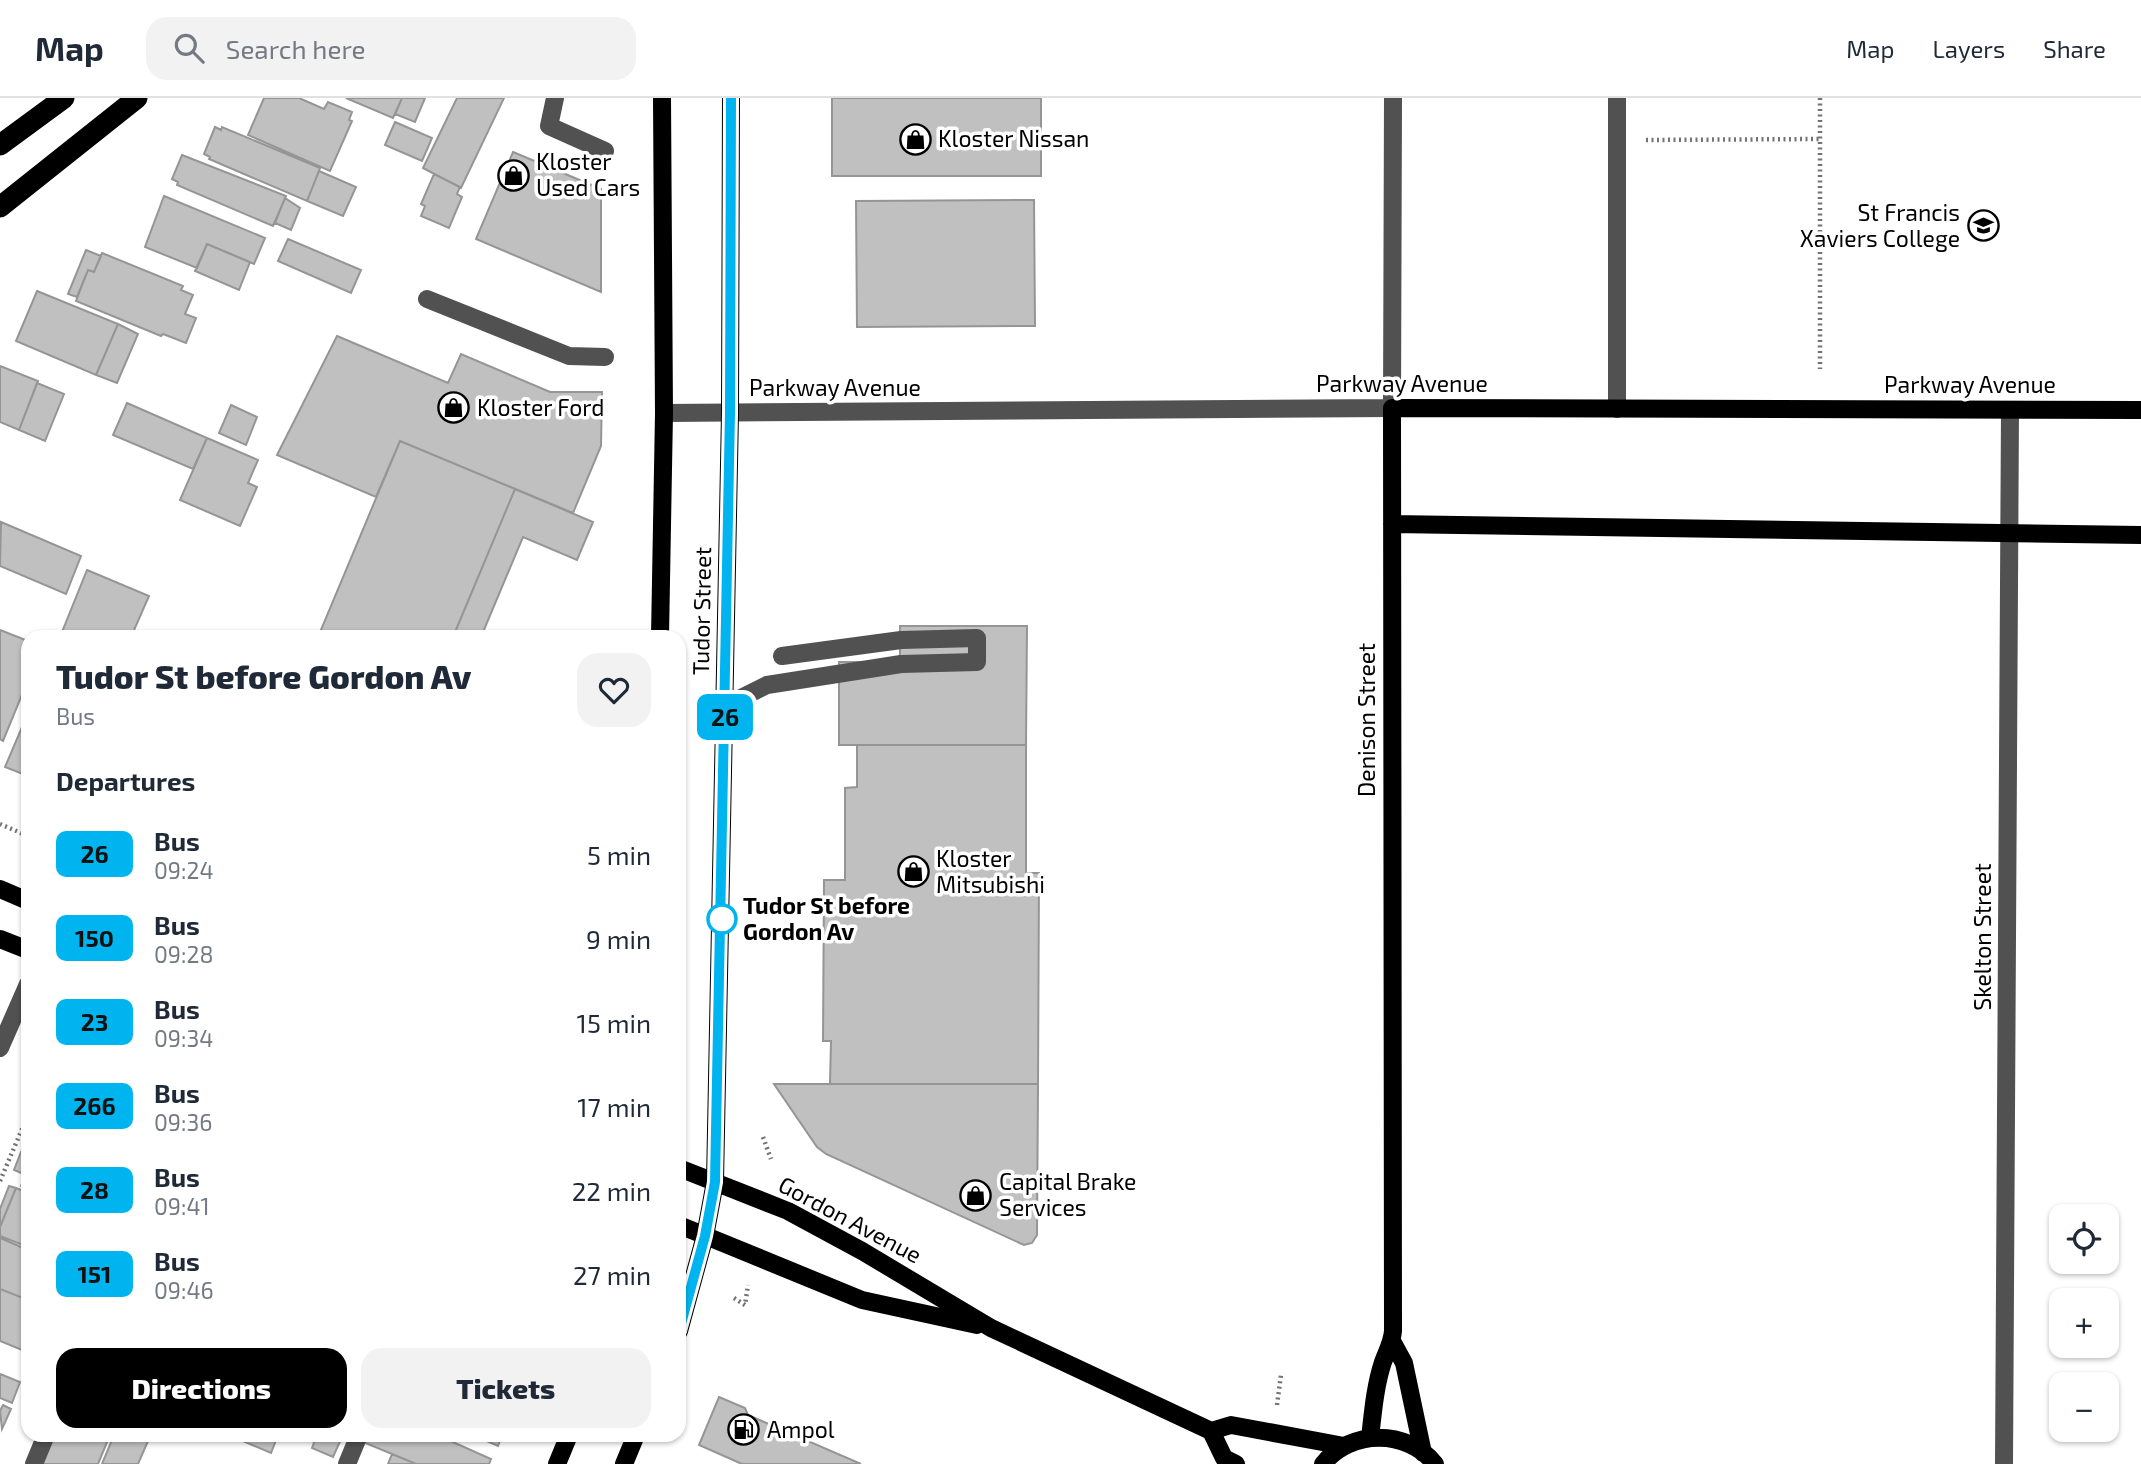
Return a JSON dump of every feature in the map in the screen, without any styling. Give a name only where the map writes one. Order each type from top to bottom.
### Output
[{"type":"highway","points":[[0,145],[64,98]]},
{"type":"highway","points":[[0,207],[137,98]]},
{"type":"main road","name":"Tudor Street","points":[[660,630],[664,413],[662,98]]},
{"type":"main road","name":"Tudor Street","points":[[686,1305],[705,1236],[715,1182],[730,413],[731,98]]},
{"type":"main road","name":"Parkway Avenue","points":[[1392,408],[2141,410]]},
{"type":"main road","name":"Denison Street","points":[[1370,1438],[1383,1361],[1392,1341],[1392,408]]},
{"type":"main road","points":[[1392,524],[2141,535]]},
{"type":"main road","points":[[0,889],[21,898]]},
{"type":"main road","points":[[0,939],[21,947]]},
{"type":"main road","name":"Gordon Avenue","points":[[686,1171],[788,1211],[862,1251],[991,1328],[1211,1431]]},
{"type":"main road","name":"Gordon Avenue","points":[[686,1228],[862,1300],[991,1328]]},
{"type":"main road","name":"Denison Street","points":[[1392,1341],[1404,1363],[1429,1458]]},
{"type":"main road","points":[[1236,1464],[1224,1458],[1211,1431],[1231,1425],[1344,1446]]},
{"type":"main road","points":[[1323,1464],[1344,1446],[1370,1438],[1393,1439],[1429,1458]]},
{"type":"main road","points":[[557,1464],[566,1442]]},
{"type":"main road","points":[[624,1464],[633,1442]]},
{"type":"street","points":[[555,98],[549,126],[605,150]]},
{"type":"street","name":"Denison Street","points":[[1392,408],[1393,98]]},
{"type":"street","points":[[1617,98],[1617,409]]},
{"type":"street","points":[[427,299],[569,356],[605,357]]},
{"type":"street","name":"Parkway Avenue","points":[[664,413],[1392,408]]},
{"type":"street","name":"Skelton Street","points":[[2004,1464],[2010,410]]},
{"type":"street","points":[[725,706],[767,685],[901,664],[977,662],[977,638],[901,640],[782,656]]},
{"type":"street","points":[[0,1048],[21,1000]]},
{"type":"street","points":[[34,1464],[43,1442]]},
{"type":"street","points":[[347,1464],[356,1442]]},
{"type":"path","points":[[1820,98],[1820,369]]},
{"type":"path","points":[[1617,140],[1820,139]]},
{"type":"path","points":[[0,824],[21,833]]},
{"type":"path","points":[[0,1181],[21,1132]]},
{"type":"path","points":[[763,1137],[771,1159]]},
{"type":"path","points":[[734,1298],[745,1305],[748,1284]]},
{"type":"building","points":[[264,98],[299,98],[324,109],[328,102],[352,112],[349,120],[352,121],[330,171],[248,135]]},
{"type":"building","points":[[346,98],[402,98],[393,118]]},
{"type":"building","points":[[402,98],[425,98],[415,122],[395,114]]},
{"type":"building","points":[[457,98],[504,98],[461,188],[423,168]]},
{"type":"building","name":"Kloster Nissan","points":[[832,98],[1041,98],[1041,176],[832,176]]},
{"type":"building","points":[[395,122],[432,138],[422,161],[385,145]]},
{"type":"building","points":[[215,127],[221,130],[222,127],[320,168],[307,201],[209,159],[210,157],[204,154]]},
{"type":"building","points":[[513,152],[601,189],[601,292],[476,239]]},
{"type":"building","points":[[182,155],[286,196],[273,226],[177,185],[178,182],[172,179]]},
{"type":"building","points":[[319,171],[356,187],[343,216],[307,201]]},
{"type":"building","points":[[434,174],[460,187],[457,194],[462,197],[449,228],[421,216],[425,206],[421,204]]},
{"type":"building","points":[[164,196],[265,238],[254,264],[207,244],[197,268],[145,247]]},
{"type":"building","points":[[285,198],[300,208],[291,230],[275,223]]},
{"type":"building","points":[[1034,200],[1035,326],[857,327],[856,201]]},
{"type":"building","points":[[288,239],[361,270],[351,293],[278,261]]},
{"type":"building","points":[[207,244],[250,262],[239,290],[195,271]]},
{"type":"building","points":[[86,250],[101,256],[94,272],[88,270],[77,297],[68,294]]},
{"type":"building","points":[[102,253],[183,286],[181,290],[193,295],[185,314],[196,318],[186,343],[163,334],[161,336],[76,301],[88,270],[94,272]]},
{"type":"building","points":[[37,291],[118,324],[96,375],[16,341]]},
{"type":"building","points":[[118,324],[138,334],[117,383],[96,375]]},
{"type":"building","points":[[337,336],[448,383],[461,354],[550,392],[602,392],[601,446],[573,513],[400,441],[376,497],[277,455]]},
{"type":"building","points":[[0,366],[38,381],[19,430],[0,422]]},
{"type":"building","points":[[37,383],[64,394],[45,441],[19,430]]},
{"type":"building","points":[[127,403],[207,438],[193,469],[113,435]]},
{"type":"building","points":[[231,405],[257,417],[246,445],[219,433]]},
{"type":"building","points":[[207,438],[258,460],[248,483],[257,487],[240,526],[180,500]]},
{"type":"building","points":[[400,441],[515,489],[456,630],[321,630]]},
{"type":"building","points":[[515,489],[593,522],[577,560],[523,537],[484,630],[456,630]]},
{"type":"building","points":[[1,522],[81,556],[66,594],[0,566]]},
{"type":"building","points":[[87,570],[149,596],[134,630],[63,630]]},
{"type":"building","points":[[900,626],[1027,626],[1026,745],[839,745],[839,662],[900,662]]},
{"type":"building","points":[[0,630],[21,638],[21,697],[3,741],[0,739]]},
{"type":"building","points":[[21,729],[21,773],[5,767]]},
{"type":"building","points":[[857,745],[1026,745],[1026,873],[1039,873],[1038,1084],[830,1084],[831,1041],[823,1041],[824,880],[845,880],[845,788],[857,787]]},
{"type":"building","name":"Capital Brake Services","points":[[774,1084],[1038,1084],[1037,1235],[1032,1243],[1024,1245],[826,1154],[817,1147]]},
{"type":"building","points":[[21,1152],[21,1173],[14,1170]]},
{"type":"building","points":[[9,1186],[16,1188],[0,1227],[0,1209]]},
{"type":"building","points":[[16,1188],[21,1190],[21,1244],[0,1236],[0,1227]]},
{"type":"building","points":[[0,1238],[21,1247],[21,1297],[0,1289]]},
{"type":"building","points":[[0,1289],[21,1297],[21,1350],[0,1341]]},
{"type":"building","points":[[0,1374],[20,1382],[12,1403],[0,1398]]},
{"type":"building","name":"Ampol","points":[[719,1397],[745,1408],[748,1415],[861,1464],[742,1464],[699,1445]]},
{"type":"building","points":[[3,1405],[11,1409],[2,1429],[0,1411]]},
{"type":"building","points":[[49,1442],[107,1442],[98,1464],[38,1464]]},
{"type":"building","points":[[111,1442],[148,1442],[138,1464],[102,1464]]},
{"type":"building","points":[[245,1442],[275,1442],[271,1453]]},
{"type":"building","points":[[314,1442],[340,1442],[333,1457],[312,1448]]},
{"type":"building","points":[[363,1442],[453,1442],[491,1459],[489,1464],[416,1464]]},
{"type":"building","points":[[392,1454],[416,1464],[388,1464]]},
{"type":"bus line","name":"26","points":[[686,1309],[705,1236],[715,1182],[730,413],[731,98]]},
{"type":"place","name":"Kloster Nissan","points":[[915,139]]},
{"type":"place","name":"Kloster Used Cars","points":[[513,175]]},
{"type":"place","name":"St Francis Xaviers College","points":[[1983,226]]},
{"type":"place","name":"Kloster Ford","points":[[454,408]]},
{"type":"place","name":"Kloster Mitsubishi","points":[[913,872]]},
{"type":"place","name":"Tudor St before Gordon Av","points":[[722,919]]},
{"type":"place","name":"Capital Brake Services","points":[[976,1195]]},
{"type":"place","name":"Ampol","points":[[744,1430]]}]
